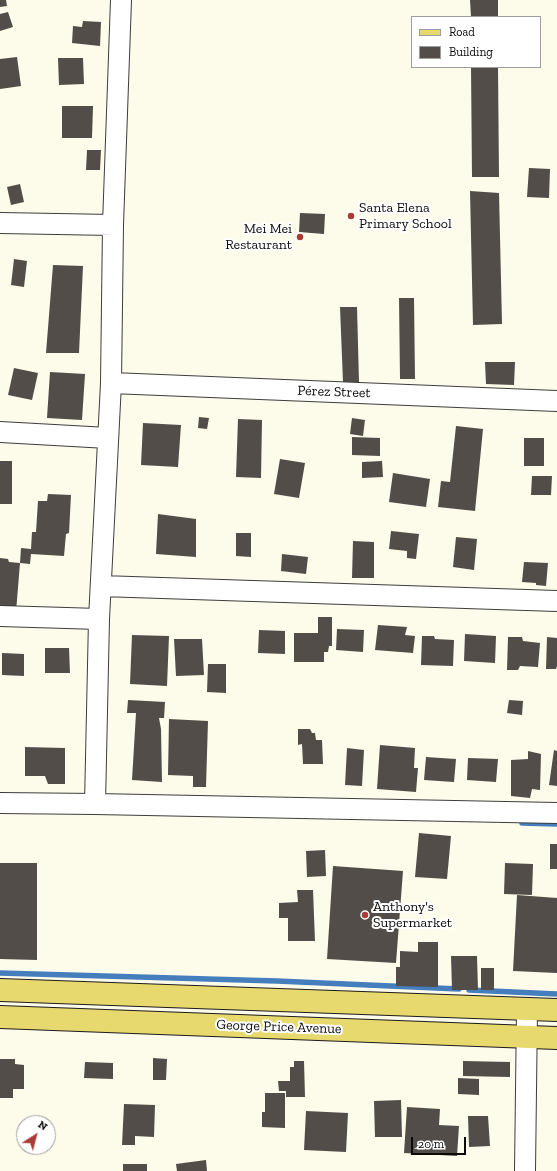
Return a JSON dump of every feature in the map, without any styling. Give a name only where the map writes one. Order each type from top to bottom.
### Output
[{"type":"main road","name":"George Price Avenue","points":[[0,990],[557,1010]]},
{"type":"main road","name":"George Price Avenue","points":[[0,1017],[557,1038]]},
{"type":"street","points":[[95,804],[99,619],[111,383],[113,225],[121,0]]},
{"type":"street","points":[[0,223],[113,225]]},
{"type":"street","name":"Pérez Street","points":[[111,383],[557,401]]},
{"type":"street","points":[[0,432],[108,438]]},
{"type":"street","points":[[101,586],[557,602]]},
{"type":"street","points":[[0,616],[99,619]]},
{"type":"street","points":[[0,803],[557,813]]},
{"type":"street","points":[[525,1171],[527,1009]]},
{"type":"building","points":[[0,0],[6,0],[7,6],[0,7]]},
{"type":"building","points":[[470,0],[498,0],[498,16],[471,16]]},
{"type":"building","points":[[8,12],[13,27],[0,31],[0,14]]},
{"type":"building","points":[[83,21],[101,22],[100,46],[72,43],[73,26],[82,27]]},
{"type":"building","points":[[17,57],[21,86],[0,89],[0,59]]},
{"type":"building","points":[[58,58],[83,58],[84,84],[59,85]]},
{"type":"building","points":[[471,68],[498,68],[499,177],[472,177]]},
{"type":"building","points":[[62,106],[93,106],[92,138],[62,138]]},
{"type":"building","points":[[87,150],[101,150],[100,170],[86,170]]},
{"type":"building","points":[[529,168],[550,169],[549,198],[527,197]]},
{"type":"building","points":[[20,184],[24,202],[11,205],[7,187]]},
{"type":"building","points":[[470,191],[499,193],[502,324],[473,325]]},
{"type":"building","points":[[300,213],[325,214],[324,234],[299,232]]},
{"type":"building","points":[[14,259],[27,261],[24,287],[11,285]]},
{"type":"building","points":[[53,265],[83,266],[79,353],[46,353]]},
{"type":"building","points":[[399,298],[414,298],[415,379],[400,379]]},
{"type":"building","points":[[340,307],[357,307],[359,382],[343,382]]},
{"type":"building","points":[[485,362],[515,362],[514,385],[486,384]]},
{"type":"building","points":[[14,368],[38,373],[32,400],[8,395]]},
{"type":"building","points":[[50,372],[85,374],[82,420],[47,418]]},
{"type":"building","points":[[199,417],[209,418],[207,429],[198,428]]},
{"type":"building","points":[[352,418],[365,420],[363,436],[350,434]]},
{"type":"building","points":[[238,419],[262,420],[261,478],[236,477]]},
{"type":"building","points":[[143,423],[181,425],[178,467],[141,465]]},
{"type":"building","points":[[456,426],[483,429],[475,511],[438,507],[441,481],[450,482]]},
{"type":"building","points":[[352,437],[380,438],[380,456],[352,455]]},
{"type":"building","points":[[524,438],[544,438],[544,466],[524,466]]},
{"type":"building","points":[[280,459],[305,463],[299,498],[274,494]]},
{"type":"building","points":[[0,461],[12,461],[12,504],[0,504]]},
{"type":"building","points":[[382,461],[383,477],[362,478],[362,462]]},
{"type":"building","points":[[393,473],[430,479],[426,507],[389,502]]},
{"type":"building","points":[[532,476],[552,476],[551,495],[531,495]]},
{"type":"building","points":[[48,494],[71,495],[69,533],[66,534],[64,556],[31,554],[30,564],[20,563],[21,548],[31,549],[32,532],[36,532],[38,501],[47,501]]},
{"type":"building","points":[[158,514],[196,519],[196,557],[156,554]]},
{"type":"building","points":[[391,531],[419,534],[416,559],[407,558],[407,551],[389,549]]},
{"type":"building","points":[[236,533],[251,533],[251,557],[236,556]]},
{"type":"building","points":[[456,537],[477,539],[474,570],[453,567]]},
{"type":"building","points":[[353,541],[374,542],[374,578],[352,578]]},
{"type":"building","points":[[282,554],[308,557],[306,574],[281,571]]},
{"type":"building","points":[[0,558],[8,559],[9,562],[20,563],[16,612],[0,611]]},
{"type":"building","points":[[524,562],[548,563],[546,586],[536,585],[536,583],[522,582]]},
{"type":"building","points":[[318,617],[332,617],[332,646],[329,646],[328,652],[324,652],[324,662],[294,662],[294,633],[318,633]]},
{"type":"building","points":[[378,625],[407,627],[405,635],[415,636],[413,653],[375,650]]},
{"type":"building","points":[[337,629],[364,630],[363,652],[336,650]]},
{"type":"building","points":[[259,630],[285,631],[285,654],[258,653]]},
{"type":"building","points":[[465,634],[496,636],[495,663],[464,661]]},
{"type":"building","points":[[132,635],[169,636],[167,686],[130,684]]},
{"type":"building","points":[[422,636],[434,636],[435,639],[454,640],[453,666],[421,665]]},
{"type":"building","points":[[508,637],[522,637],[523,641],[540,643],[538,667],[520,666],[518,670],[507,670]]},
{"type":"building","points":[[547,637],[557,638],[556,669],[546,669]]},
{"type":"building","points":[[174,639],[202,639],[204,675],[176,676]]},
{"type":"building","points":[[45,648],[69,648],[70,673],[45,673]]},
{"type":"building","points":[[2,653],[24,654],[24,676],[2,675]]},
{"type":"building","points":[[208,664],[226,664],[226,693],[207,692]]},
{"type":"building","points":[[128,700],[165,702],[164,718],[159,718],[161,729],[162,782],[132,780],[136,713],[127,713]]},
{"type":"building","points":[[509,700],[523,701],[522,715],[507,713]]},
{"type":"building","points":[[169,719],[208,721],[206,787],[193,787],[193,776],[168,775]]},
{"type":"building","points":[[298,729],[310,729],[312,733],[315,733],[316,740],[322,740],[323,764],[303,764],[302,744],[298,745]]},
{"type":"building","points":[[380,745],[415,748],[414,768],[418,768],[416,792],[377,789]]},
{"type":"building","points":[[25,747],[65,748],[65,784],[48,784],[45,776],[25,776]]},
{"type":"building","points":[[347,748],[364,750],[362,786],[345,785]]},
{"type":"building","points":[[554,750],[557,751],[557,786],[549,785]]},
{"type":"building","points":[[528,751],[541,754],[540,790],[532,789],[530,798],[511,796],[511,760],[528,759]]},
{"type":"building","points":[[426,757],[456,759],[454,782],[424,780]]},
{"type":"building","points":[[468,758],[498,759],[496,782],[467,780]]},
{"type":"building","points":[[419,833],[451,836],[447,879],[415,877]]},
{"type":"building","points":[[550,844],[557,844],[557,869],[550,869]]},
{"type":"building","points":[[325,850],[326,876],[307,877],[306,851]]},
{"type":"building","points":[[0,863],[37,863],[37,960],[0,959]]},
{"type":"building","points":[[505,863],[533,864],[532,895],[504,894]]},
{"type":"building","name":"Anthony's Supermarket","points":[[333,866],[403,871],[396,963],[327,959]]},
{"type":"building","points":[[297,890],[313,890],[315,941],[288,941],[288,918],[279,918],[279,903],[298,902]]},
{"type":"building","points":[[517,895],[557,898],[557,973],[513,971]]},
{"type":"building","points":[[418,942],[438,942],[438,987],[396,986],[396,967],[400,967],[400,951],[418,952]]},
{"type":"building","points":[[451,956],[477,956],[478,990],[452,990]]},
{"type":"building","points":[[481,968],[494,968],[494,990],[481,990]]},
{"type":"building","points":[[153,1058],[167,1059],[166,1080],[153,1080]]},
{"type":"building","points":[[0,1059],[15,1059],[15,1064],[24,1065],[24,1089],[13,1089],[13,1098],[0,1098]]},
{"type":"building","points":[[294,1061],[304,1061],[305,1097],[286,1097],[286,1091],[279,1091],[278,1081],[290,1081],[290,1067],[294,1067]]},
{"type":"building","points":[[463,1061],[510,1062],[510,1077],[463,1076]]},
{"type":"building","points":[[85,1062],[113,1063],[113,1079],[84,1078]]},
{"type":"building","points":[[458,1078],[479,1079],[479,1095],[458,1094]]},
{"type":"building","points":[[265,1093],[285,1093],[285,1128],[262,1127],[262,1112],[265,1112]]},
{"type":"building","points":[[401,1100],[402,1137],[375,1137],[374,1101]]},
{"type":"building","points":[[124,1104],[155,1105],[154,1137],[135,1136],[135,1145],[122,1145]]},
{"type":"building","points":[[407,1107],[440,1109],[439,1125],[459,1126],[457,1156],[404,1153]]},
{"type":"building","points":[[306,1111],[348,1113],[346,1152],[304,1150]]},
{"type":"building","points":[[468,1116],[488,1116],[490,1146],[469,1147]]},
{"type":"building","points":[[206,1160],[207,1171],[177,1171],[176,1164]]},
{"type":"building","points":[[123,1164],[147,1164],[147,1171],[123,1171]]},
{"type":"waterway","points":[[522,823],[557,824]]},
{"type":"waterway","points":[[0,973],[277,981],[459,989]]},
{"type":"waterway","points":[[469,990],[557,994]]},
{"type":"place","name":"Santa Elena Primary School","points":[[351,216]]},
{"type":"place","name":"Mei Mei Restaurant","points":[[300,237]]},
{"type":"place","name":"Anthony's Supermarket","points":[[365,915]]}]
